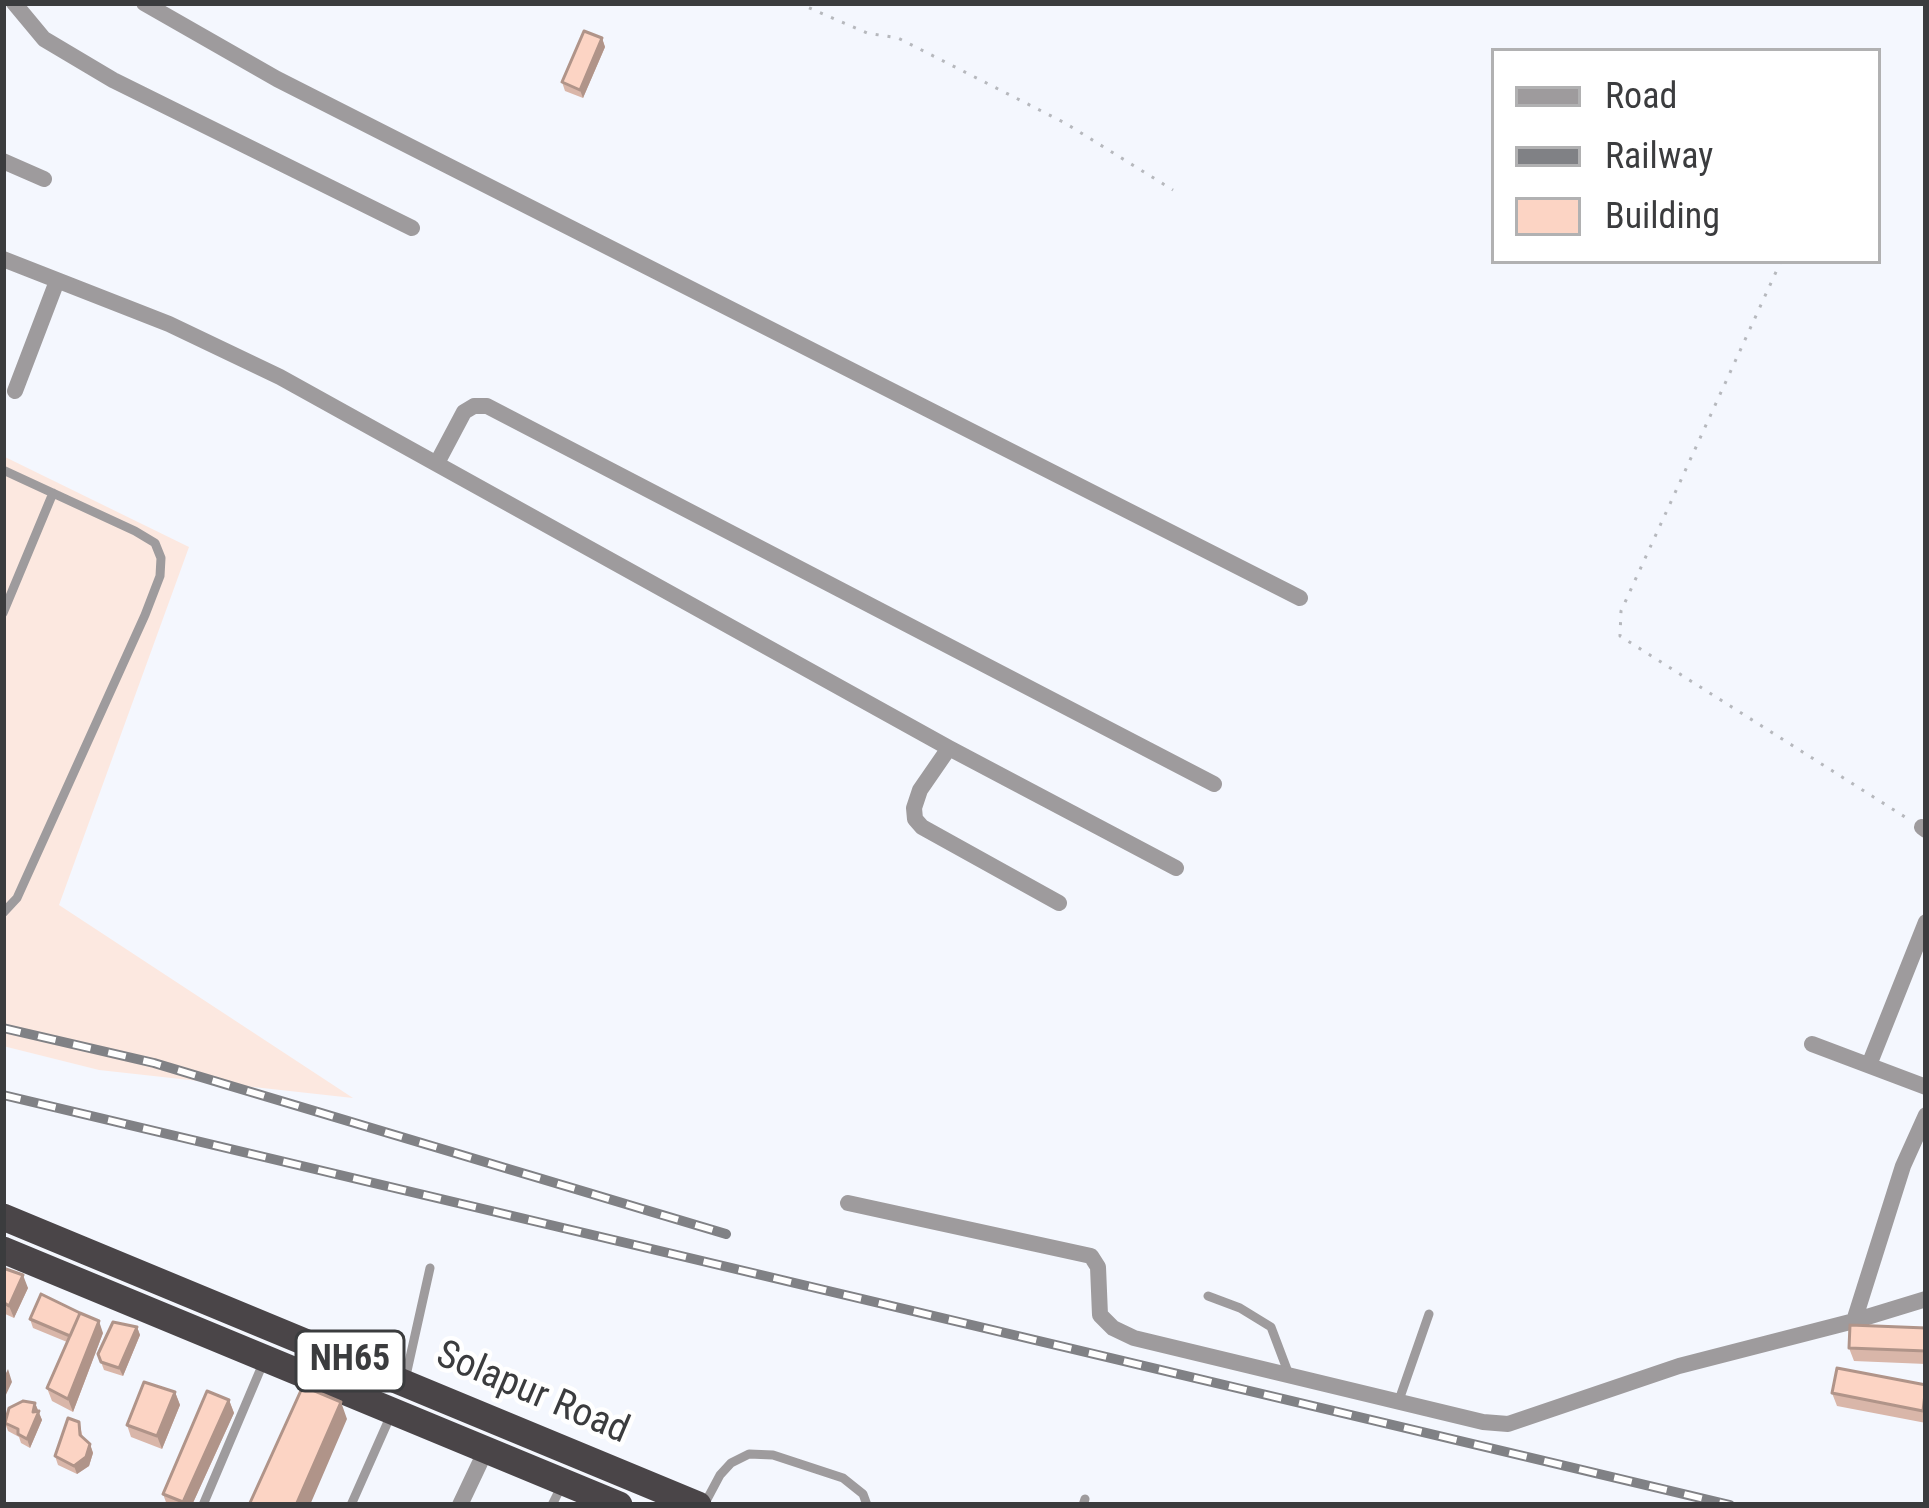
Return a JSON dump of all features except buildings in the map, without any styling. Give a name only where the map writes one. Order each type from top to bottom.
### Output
[{"type":"highway","name":"Solapur Road","points":[[3,1217],[685,1502]]},
{"type":"highway","name":"Solapur Road","points":[[3,1250],[486,1450],[558,1493],[620,1505]]},
{"type":"street","points":[[14,3],[44,39],[112,80],[412,228]]},
{"type":"street","points":[[144,3],[277,79],[1300,598]]},
{"type":"street","points":[[3,161],[44,179]]},
{"type":"street","points":[[3,259],[188,333],[280,377],[949,748],[1176,868]]},
{"type":"street","points":[[15,391],[57,281]]},
{"type":"street","points":[[437,463],[464,412],[487,406],[1214,784]]},
{"type":"street","points":[[949,748],[920,790],[915,819],[1059,902]]},
{"type":"street","points":[[1869,1065],[1926,922]]},
{"type":"street","points":[[1812,1044],[1926,1087]]},
{"type":"street","points":[[1854,1322],[1904,1166],[1926,1115]]},
{"type":"street","points":[[848,1203],[1091,1256],[1098,1267],[1100,1315],[1134,1338],[1483,1422],[1508,1424],[1679,1366],[1926,1299]]},
{"type":"street","points":[[460,1505],[486,1450]]},
{"type":"lane","points":[[3,470],[154,543],[161,558],[160,576],[16,898],[3,913]]},
{"type":"lane","points":[[3,613],[53,493]]},
{"type":"lane","points":[[404,1383],[430,1268]]},
{"type":"lane","points":[[1208,1296],[1271,1327],[1288,1372]]},
{"type":"lane","points":[[1399,1400],[1430,1314]]},
{"type":"lane","points":[[203,1505],[265,1358]]},
{"type":"lane","points":[[351,1505],[392,1411]]},
{"type":"lane","points":[[685,1502],[749,1454],[773,1455],[843,1478],[863,1494],[867,1505]]},
{"type":"path","points":[[798,3],[867,33],[898,38],[1065,123],[1173,190]]},
{"type":"path","points":[[1780,264],[1621,611],[1621,636],[1924,829]]},
{"type":"shaded area","points":[[3,456],[189,547],[59,905],[353,1098],[99,1070],[3,1046]]},
{"type":"railway","points":[[3,1028],[154,1063],[726,1234]]},
{"type":"railway","points":[[3,1095],[1730,1505]]}]
